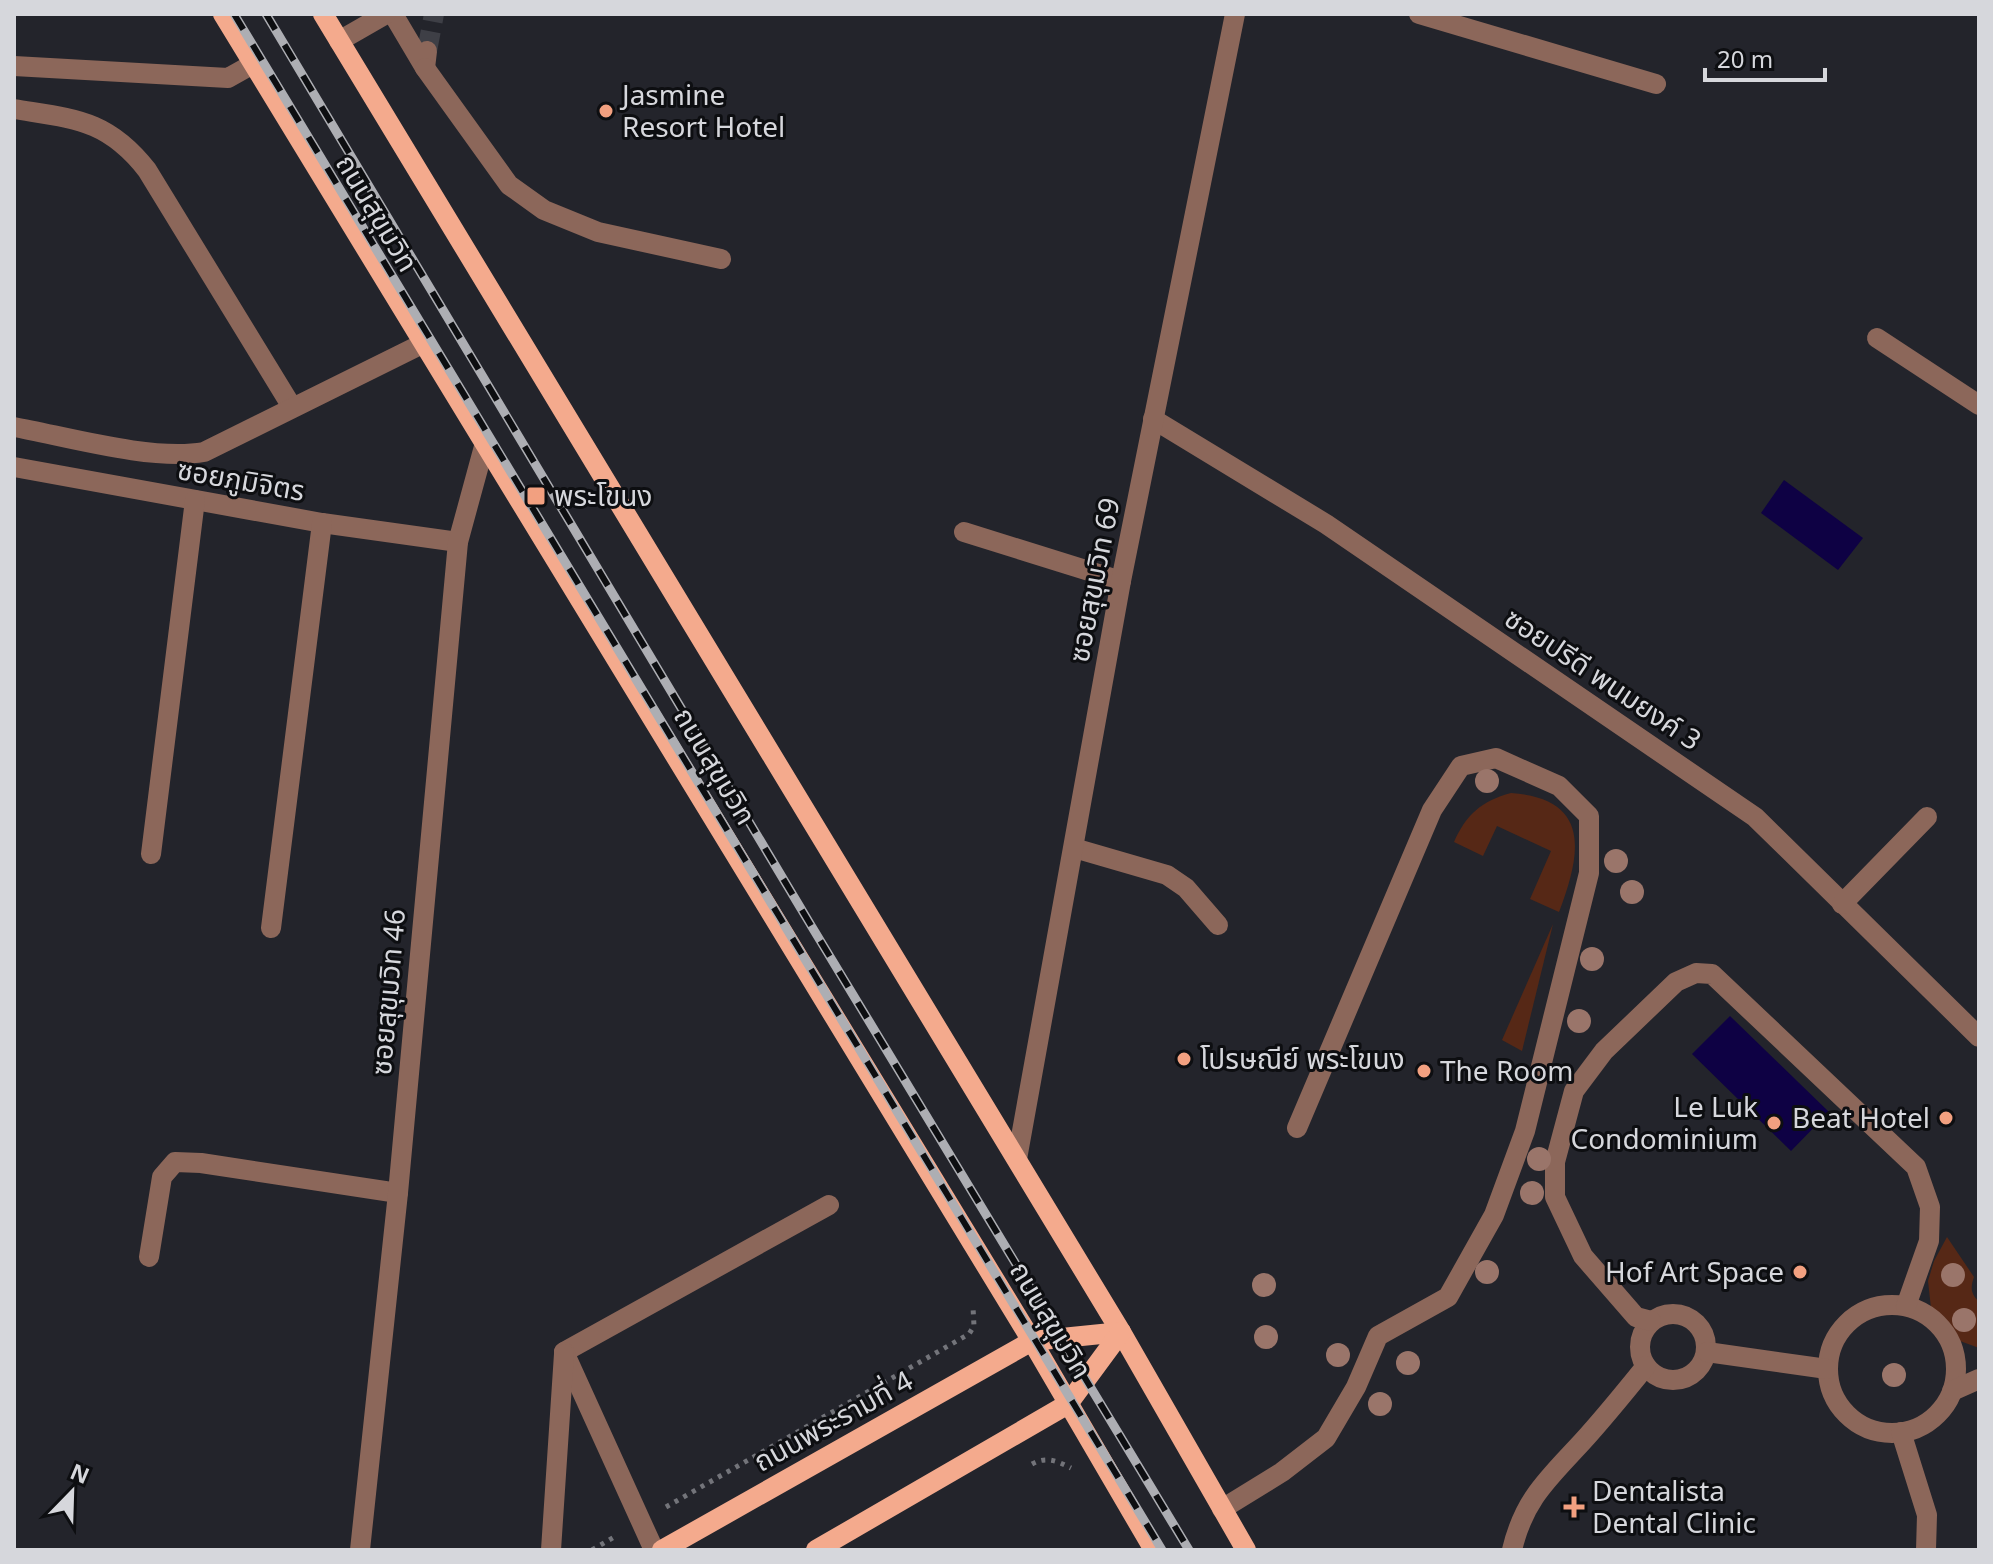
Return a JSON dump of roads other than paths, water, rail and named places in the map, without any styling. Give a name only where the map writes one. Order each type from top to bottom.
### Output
[{"type":"main road","name":"ถนนสุขุมวิท","points":[[223,14],[1032,1341],[1154,1550]]},
{"type":"main road","name":"ถนนสุขุมวิท","points":[[323,14],[1121,1332],[1246,1550]]},
{"type":"main road","points":[[1032,1341],[1121,1332]]},
{"type":"main road","points":[[816,1550],[1068,1404],[1121,1332]]},
{"type":"main road","name":"ถนนพระรามที่ 4","points":[[662,1550],[1032,1341]]},
{"type":"street","points":[[339,41],[386,14]]},
{"type":"street","points":[[393,14],[509,185],[544,210],[598,232],[721,259]]},
{"type":"street","name":"ซอยสุขุมวิท 69","points":[[1017,1159],[1121,581],[1235,14]]},
{"type":"street","points":[[1419,14],[1656,84]]},
{"type":"street","points":[[14,66],[228,78],[253,64]]},
{"type":"street","points":[[14,109],[91,124],[107,131],[134,153],[292,407]]},
{"type":"street","points":[[1877,338],[1979,405]]},
{"type":"street","points":[[14,427],[181,456],[204,452],[424,343]]},
{"type":"street","name":"ซอยปรีดี พนมยงค์ 3","points":[[1153,419],[1326,524],[1755,817],[1979,1037]]},
{"type":"street","name":"ซอยสุขุมวิท 46","points":[[360,1550],[398,1193],[458,542],[485,443]]},
{"type":"street","name":"ซอยภูมิจิตร","points":[[14,467],[322,523],[458,542]]},
{"type":"street","points":[[151,854],[195,500]]},
{"type":"street","points":[[271,928],[322,523]]},
{"type":"street","points":[[964,532],[1121,581]]},
{"type":"street","points":[[1222,1509],[1282,1472],[1326,1438],[1356,1387],[1378,1336],[1448,1297],[1494,1215],[1525,1131],[1589,873],[1589,816],[1559,786],[1496,758],[1461,766],[1432,810],[1297,1128]]},
{"type":"street","points":[[1842,904],[1927,817]]},
{"type":"street","points":[[1074,848],[1167,875],[1193,895],[1218,925]]},
{"type":"street","points":[[1651,1321],[1636,1317],[1583,1256],[1555,1197],[1555,1162],[1574,1091],[1596,1061],[1676,982],[1696,973],[1712,974],[1916,1167],[1930,1207],[1929,1241],[1906,1306]]},
{"type":"street","points":[[149,1257],[162,1177],[175,1162],[201,1163],[398,1193]]},
{"type":"street","points":[[564,1352],[829,1205]]},
{"type":"street","points":[[1877,1306],[1906,1306],[1926,1314],[1942,1329],[1953,1348],[1957,1370],[1952,1391],[1941,1411],[1923,1425],[1901,1432],[1879,1431],[1853,1420],[1834,1397],[1827,1369],[1833,1341],[1851,1318],[1877,1306]]},
{"type":"street","points":[[1676,1313],[1700,1325],[1706,1338],[1707,1352],[1702,1365],[1693,1375],[1680,1380],[1666,1380],[1654,1375],[1646,1366],[1639,1343],[1651,1321],[1676,1313]]},
{"type":"street","points":[[564,1352],[654,1550]]},
{"type":"street","points":[[551,1550],[564,1352]]},
{"type":"street","points":[[1707,1352],[1827,1369]]},
{"type":"street","points":[[1512,1550],[1518,1523],[1535,1495],[1559,1463],[1601,1421],[1646,1366]]},
{"type":"street","points":[[1952,1391],[1979,1379]]},
{"type":"street","points":[[1901,1432],[1927,1515],[1924,1549]]},
{"type":"tunnel","points":[[427,51],[434,14]]},
{"type":"railway","points":[[234,14],[1162,1550]]},
{"type":"railway","points":[[266,14],[1189,1550]]},
{"type":"place","name":"Jasmine Resort Hotel","points":[[606,111]]},
{"type":"place","name":"พระโขนง","points":[[536,496]]},
{"type":"place","name":"โปรษณีย์ พระโขนง","points":[[1184,1059]]},
{"type":"place","name":"The Room","points":[[1424,1071]]},
{"type":"place","name":"Beat Hotel","points":[[1946,1118]]},
{"type":"place","name":"Le Luk Condominium","points":[[1774,1123]]},
{"type":"place","name":"Hof Art Space","points":[[1800,1272]]},
{"type":"place","name":"Dentalista Dental Clinic","points":[[1574,1507]]}]
